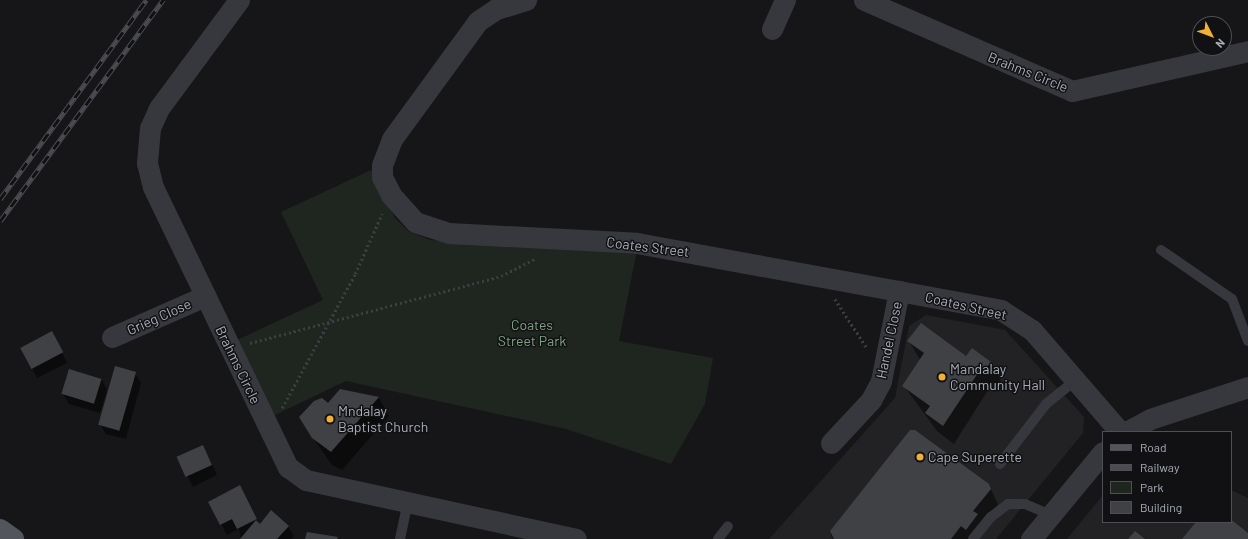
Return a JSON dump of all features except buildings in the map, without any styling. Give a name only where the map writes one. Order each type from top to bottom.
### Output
[{"type":"main road","points":[[0,530],[13,539]]},
{"type":"street","name":"Brahms Circle","points":[[239,0],[159,108],[148,140],[147,163],[153,187],[284,460],[299,477],[408,502],[529,534],[576,539]]},
{"type":"street","name":"Coates Street","points":[[526,0],[496,9],[478,21],[392,139],[382,165],[382,177],[391,195],[405,214],[435,231],[546,239],[637,243],[819,275],[1001,310],[1016,317],[1032,330],[1119,431]]},
{"type":"street","points":[[772,29],[785,0]]},
{"type":"street","name":"Brahms Circle","points":[[864,0],[892,5],[1072,90],[1248,51]]},
{"type":"street","name":"Handel Close","points":[[831,443],[877,391],[886,360],[899,291]]},
{"type":"street","name":"Grieg Close","points":[[112,337],[205,296]]},
{"type":"street","points":[[1128,431],[1150,418],[1248,387]]},
{"type":"street","points":[[1031,539],[1102,453]]},
{"type":"lane","points":[[1160,250],[1232,299],[1248,341]]},
{"type":"lane","points":[[1000,464],[1046,404],[1076,380]]},
{"type":"lane","points":[[400,539],[408,502]]},
{"type":"lane","points":[[973,539],[995,513],[1008,504],[1026,504],[1051,515]]},
{"type":"lane","points":[[718,539],[728,526]]},
{"type":"path","points":[[265,420],[280,410],[288,399],[329,322],[391,195]]},
{"type":"path","points":[[228,343],[253,343],[501,276],[544,254],[546,239]]},
{"type":"path","points":[[819,275],[872,355],[886,360]]},
{"type":"shaded area","points":[[926,315],[1005,330],[1084,417],[1083,433],[996,539],[769,539],[895,398],[909,326]]},
{"type":"shaded area","points":[[1232,490],[1248,498],[1248,539],[1067,539],[1102,496],[1102,523],[1232,523]]},
{"type":"green space","name":"Coates Street Park","points":[[371,170],[395,218],[408,231],[430,240],[637,250],[619,341],[713,358],[705,404],[671,464],[566,429],[346,381],[273,416],[237,340],[323,300],[281,212]]},
{"type":"railway","points":[[0,199],[146,0]]},
{"type":"railway","points":[[0,221],[163,0]]},
{"type":"place","name":"Mandalay Community Hall","points":[[942,377]]},
{"type":"place","name":"Mndalay Baptist Church","points":[[330,419]]},
{"type":"place","name":"Cape Superette","points":[[920,457]]}]
